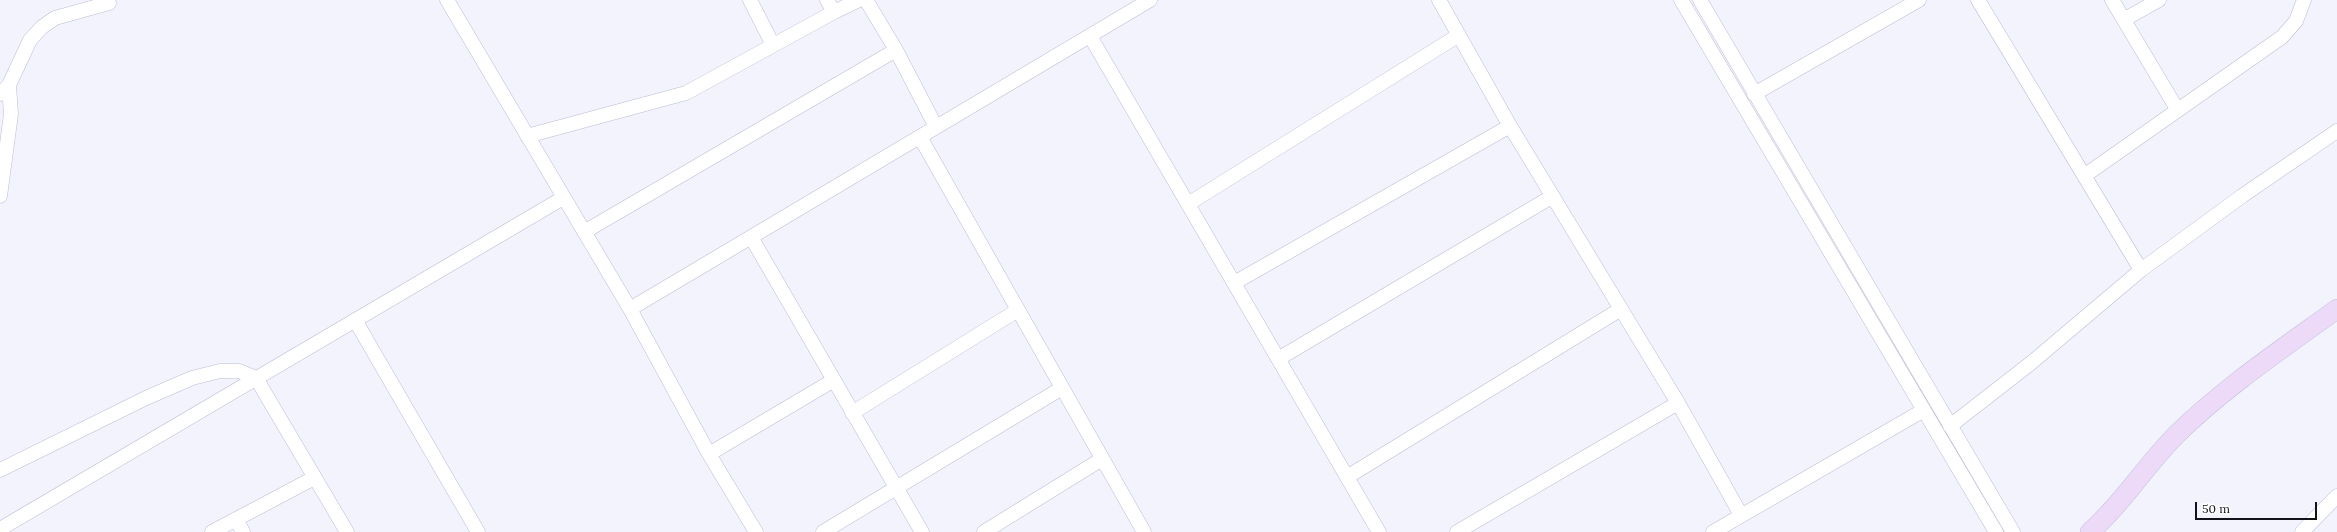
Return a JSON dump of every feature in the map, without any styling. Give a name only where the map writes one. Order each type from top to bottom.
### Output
[{"type":"street","points":[[447,0],[630,309],[709,454],[756,532]]},
{"type":"street","points":[[750,0],[773,45]]},
{"type":"street","points":[[527,136],[686,93],[773,45],[830,6],[859,0]]},
{"type":"street","points":[[866,0],[896,50],[936,127]]},
{"type":"street","points":[[630,309],[1150,0]]},
{"type":"street","points":[[1439,0],[1510,126],[1554,196],[1678,403],[1741,515]]},
{"type":"street","points":[[1681,0],[1996,532]]},
{"type":"street","points":[[1700,0],[2013,532]]},
{"type":"street","points":[[1754,94],[1919,0]]},
{"type":"street","points":[[1978,0],[2141,270]]},
{"type":"street","points":[[2112,0],[2177,109]]},
{"type":"street","points":[[2124,19],[2159,0]]},
{"type":"street","points":[[2084,176],[2177,109],[2282,37],[2296,21],[2304,0]]},
{"type":"street","points":[[0,196],[11,114],[3,87],[30,40],[42,27],[55,18],[109,3]]},
{"type":"street","points":[[1188,204],[1459,35]]},
{"type":"street","points":[[1090,36],[1379,532]]},
{"type":"street","points":[[584,232],[896,50]]},
{"type":"street","points":[[1234,283],[1510,126]]},
{"type":"street","points":[[1950,426],[2037,358],[2141,270],[2242,196],[2337,131]]},
{"type":"street","points":[[920,137],[1144,532]]},
{"type":"street","points":[[1278,359],[1554,196]]},
{"type":"street","points":[[0,528],[563,198]]},
{"type":"street","points":[[750,237],[922,532]]},
{"type":"street","points":[[1347,477],[1621,309]]},
{"type":"street","points":[[2090,532],[2128,494],[2176,435],[2216,399],[2337,309]]},
{"type":"street","points":[[852,413],[1018,310]]},
{"type":"street","points":[[355,320],[478,532]]},
{"type":"street","points":[[0,470],[146,398],[192,378],[220,371],[239,371],[256,378],[347,532]]},
{"type":"street","points":[[709,454],[834,380]]},
{"type":"street","points":[[823,532],[895,487],[1062,388]]},
{"type":"street","points":[[1458,532],[1678,403]]},
{"type":"street","points":[[1713,532],[1924,410]]},
{"type":"street","points":[[984,532],[1102,459]]},
{"type":"street","points":[[212,532],[314,478]]},
{"type":"street","points":[[2302,532],[2337,496]]},
{"type":"street","points":[[236,519],[243,532]]}]
